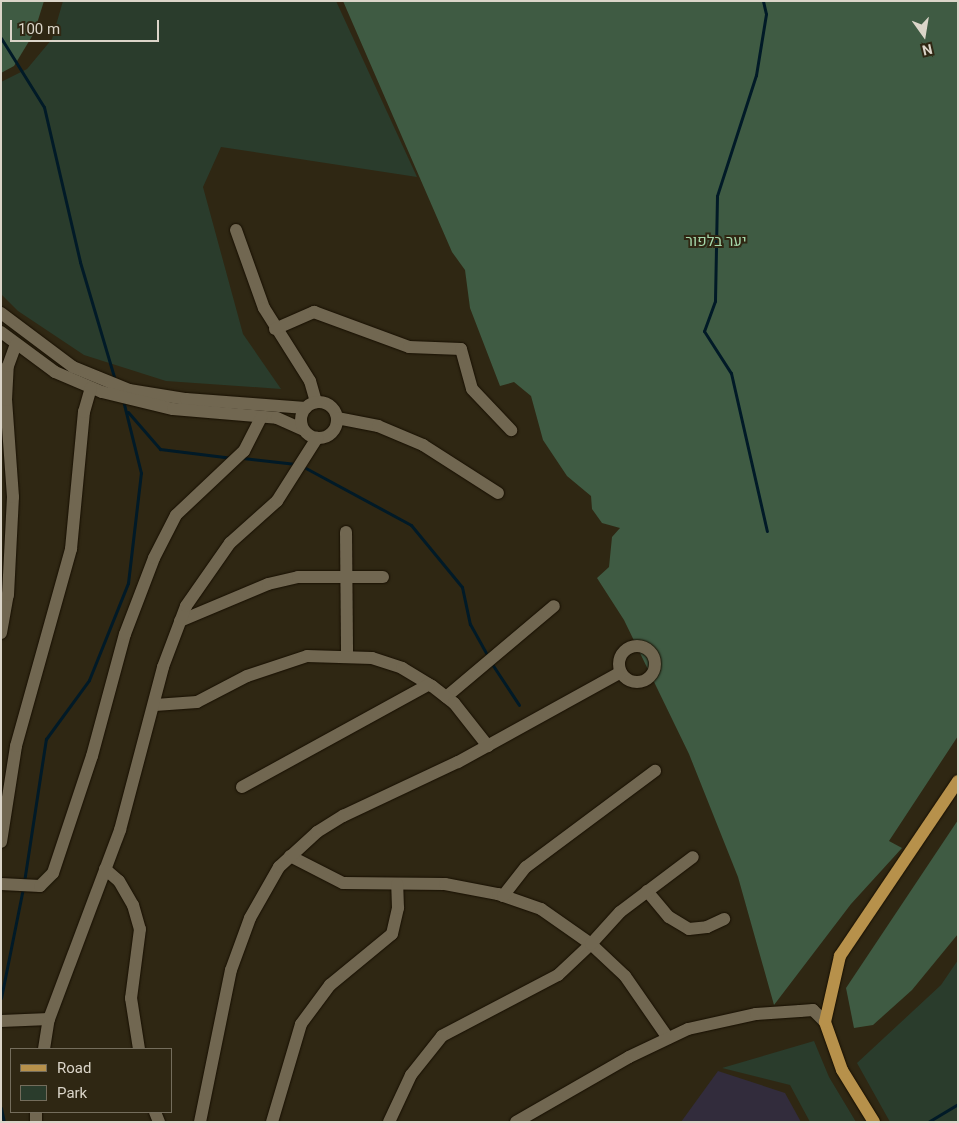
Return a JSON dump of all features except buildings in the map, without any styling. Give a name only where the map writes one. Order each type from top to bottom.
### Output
[{"type":"main road","points":[[874,1122],[842,1070],[825,1022],[840,956],[958,782]]},
{"type":"street","points":[[236,230],[275,330],[310,381],[311,405],[300,419],[302,429]]},
{"type":"street","points":[[275,330],[314,312],[410,347],[460,349],[472,389],[511,430]]},
{"type":"street","points":[[1,313],[57,358],[98,387]]},
{"type":"street","points":[[1,332],[55,372],[98,387],[149,399],[291,422],[316,438]]},
{"type":"street","points":[[1,633],[8,595],[13,497],[6,400],[8,366],[16,344]]},
{"type":"street","points":[[1,842],[16,746],[71,549],[84,412],[98,387]]},
{"type":"street","points":[[44,1048],[49,1019],[120,830],[154,705],[180,621],[209,569],[230,543],[277,501],[316,438],[331,434],[337,418],[332,408],[311,405],[149,399]]},
{"type":"street","points":[[1,884],[40,886],[53,872],[92,756],[125,634],[154,558],[176,515],[244,451],[261,417]]},
{"type":"street","points":[[337,418],[378,426],[423,445],[498,493]]},
{"type":"street","points":[[346,532],[348,577],[346,655]]},
{"type":"street","points":[[180,621],[268,584],[298,577],[383,578]]},
{"type":"street","points":[[446,697],[554,606]]},
{"type":"street","points":[[154,705],[197,702],[247,676],[295,659],[346,655],[372,658],[402,668],[429,684],[446,697],[488,746]]},
{"type":"street","points":[[200,1122],[231,970],[250,918],[278,867],[343,816],[488,746],[621,672]]},
{"type":"street","points":[[242,787],[429,684]]},
{"type":"street","points":[[503,896],[526,867],[655,771]]},
{"type":"street","points":[[290,856],[343,883],[445,884],[503,896],[541,909],[592,944],[625,976],[668,1038]]},
{"type":"street","points":[[389,1122],[410,1075],[442,1036],[558,975],[647,891],[693,857]]},
{"type":"street","points":[[105,869],[123,889],[140,929],[131,998],[139,1048]]},
{"type":"street","points":[[272,1122],[301,1024],[330,985],[392,934],[397,923],[397,884]]},
{"type":"street","points":[[647,891],[669,917],[689,929],[707,928],[724,919]]},
{"type":"street","points":[[516,1122],[668,1038],[716,1021],[756,1014],[813,1010],[825,1022]]},
{"type":"street","points":[[1,1021],[49,1019]]},
{"type":"shaded area","points":[[718,1071],[785,1093],[801,1122],[681,1122]]},
{"type":"green space","points":[[1,1],[44,1],[34,33],[14,66],[1,73]]},
{"type":"green space","points":[[63,1],[336,1],[417,177],[221,147],[203,187],[243,334],[281,389],[166,381],[84,355],[18,311],[1,294],[1,82],[27,69],[52,39]]},
{"type":"green space","name":"יער בלפור","points":[[343,1],[958,1],[958,736],[889,841],[902,848],[851,904],[774,1005],[738,877],[689,754],[624,620],[597,578],[609,567],[612,537],[620,528],[602,523],[592,509],[591,496],[567,476],[543,440],[531,396],[514,382],[500,386],[470,308],[465,270],[452,252]]},
{"type":"green space","points":[[958,820],[958,934],[912,990],[873,1025],[854,1028],[846,988]]},
{"type":"green space","points":[[958,960],[958,1122],[890,1122],[857,1063],[941,985]]},
{"type":"green space","points":[[814,1041],[829,1077],[856,1122],[810,1122],[790,1085],[722,1068]]},
{"type":"waterway","points":[[763,1],[766,14],[756,75],[717,196],[715,301],[704,331],[731,373],[767,531]]},
{"type":"waterway","points":[[1,38],[44,107],[80,262],[115,380]]},
{"type":"waterway","points":[[24,882],[46,739],[89,680],[128,583],[141,473],[123,400]]},
{"type":"waterway","points":[[128,412],[160,449],[232,458]]},
{"type":"waterway","points":[[243,458],[296,464]]},
{"type":"waterway","points":[[302,466],[411,525],[462,587],[470,624],[489,658]]},
{"type":"waterway","points":[[492,664],[519,705]]},
{"type":"waterway","points":[[1,998],[23,888]]},
{"type":"waterway","points":[[928,1122],[958,1104]]},
{"type":"waterway","points":[[1,1108],[4,1122]]}]
